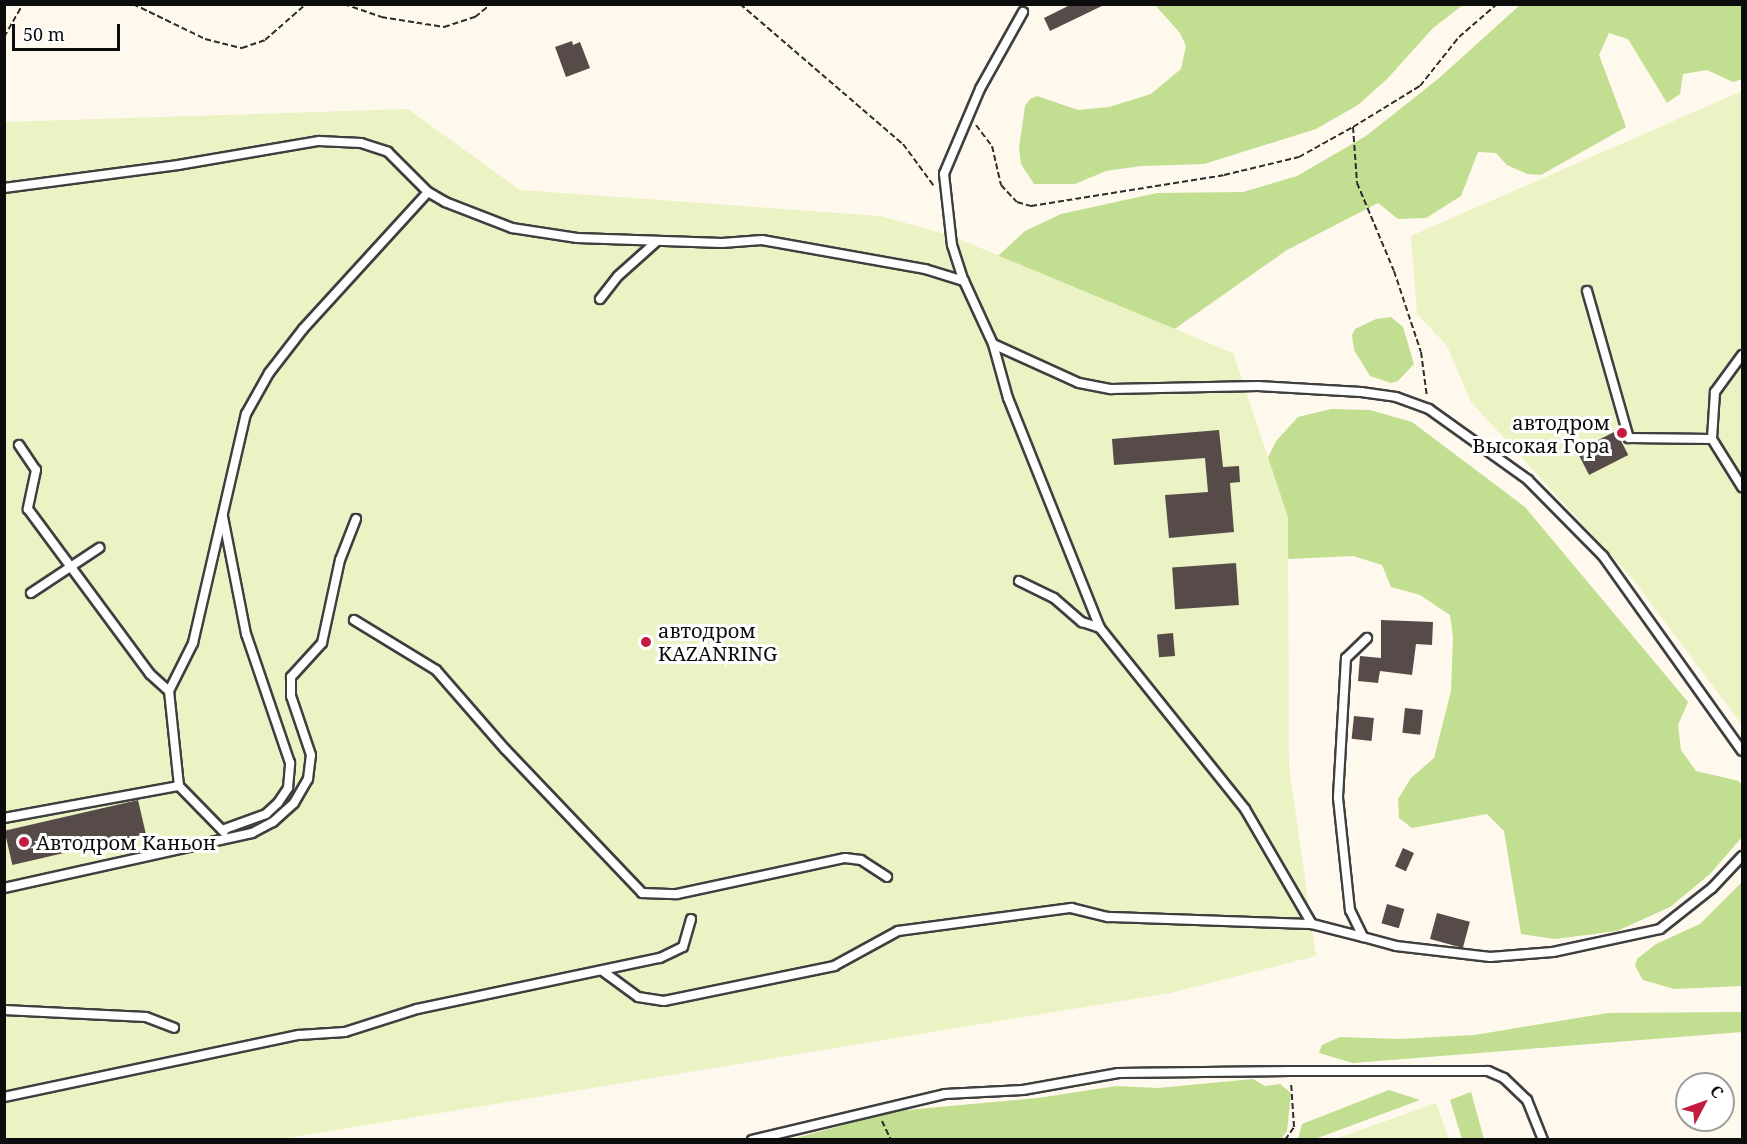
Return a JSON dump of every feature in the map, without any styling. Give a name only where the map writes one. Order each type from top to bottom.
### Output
[{"type":"lane","points":[[1023,12],[968,116],[944,174],[944,192],[952,245],[964,281],[993,344],[1008,398],[1100,628],[1245,809],[1312,924]]},
{"type":"lane","points":[[4,188],[23,182],[177,165],[319,141],[361,143],[388,152],[428,192],[512,228],[577,238],[656,242],[762,240],[925,268],[964,281]]},
{"type":"lane","points":[[231,839],[179,786],[169,691],[193,643],[246,414],[269,373],[303,329],[428,192]]},
{"type":"lane","points":[[600,299],[618,276],[656,242]]},
{"type":"lane","points":[[1587,291],[1629,438],[1712,439]]},
{"type":"lane","points":[[993,344],[1079,383],[1111,389],[1258,386],[1361,392],[1396,397],[1429,409],[1528,480],[1603,556],[1743,751]]},
{"type":"lane","points":[[1743,355],[1715,392],[1712,439],[1743,487]]},
{"type":"lane","points":[[19,445],[36,470],[28,509],[150,674],[169,691]]},
{"type":"lane","points":[[222,514],[246,634],[290,763],[288,788],[278,803],[266,814],[222,830]]},
{"type":"lane","points":[[4,888],[231,839],[273,822],[294,803],[308,779],[309,742],[290,685],[295,670],[322,643],[340,560],[356,519]]},
{"type":"lane","points":[[31,593],[99,548]]},
{"type":"lane","points":[[1019,581],[1054,598],[1082,622],[1100,628]]},
{"type":"lane","points":[[354,620],[436,670],[505,749],[642,893],[677,894],[836,859],[861,860],[887,877]]},
{"type":"lane","points":[[1363,937],[1350,910],[1338,798],[1347,658],[1367,638]]},
{"type":"lane","points":[[4,818],[179,786]]},
{"type":"lane","points":[[604,972],[638,997],[664,1001],[834,966],[898,932],[1071,908],[1108,918],[1312,924],[1396,946],[1490,957],[1554,952],[1660,929],[1712,888],[1743,856]]},
{"type":"lane","points":[[4,1097],[299,1035],[334,1035],[417,1009],[604,972],[675,953],[688,939],[691,919]]},
{"type":"lane","points":[[4,1010],[146,1017],[174,1028]]},
{"type":"lane","points":[[752,1140],[945,1094],[1023,1090],[1118,1073],[1488,1071],[1504,1078],[1527,1100],[1543,1140]]},
{"type":"path","points":[[4,37],[23,4]]},
{"type":"path","points":[[133,4],[205,39],[243,48],[265,39],[306,4]]},
{"type":"path","points":[[344,4],[381,16],[444,27],[475,17],[492,4]]},
{"type":"path","points":[[740,4],[903,144],[931,184],[944,192]]},
{"type":"path","points":[[968,116],[992,146],[1001,185],[1017,202],[1031,206],[1224,175],[1288,160],[1353,127],[1420,86],[1459,37],[1497,4]]},
{"type":"path","points":[[1353,127],[1357,183],[1394,272],[1421,351],[1429,409]]},
{"type":"path","points":[[1285,1140],[1294,1127],[1290,1071]]},
{"type":"path","points":[[877,1110],[891,1140]]},
{"type":"green space","points":[[1155,5],[1463,5],[1433,28],[1388,78],[1358,105],[1316,129],[1204,164],[1141,166],[1106,171],[1075,184],[1034,184],[1021,164],[1019,148],[1025,106],[1030,99],[1037,96],[1078,110],[1109,107],[1151,94],[1181,69],[1186,46],[1180,33]]},
{"type":"green space","points":[[1520,5],[1742,5],[1742,79],[1733,82],[1707,70],[1683,74],[1680,94],[1667,103],[1628,39],[1609,33],[1599,55],[1626,127],[1541,175],[1527,174],[1507,165],[1496,153],[1478,152],[1461,196],[1426,218],[1398,219],[1378,203],[1287,250],[1166,335],[998,256],[1025,231],[1061,214],[1157,193],[1243,192],[1297,176],[1366,136],[1438,79]]},
{"type":"green space","name":"автодром Высокая Гора","points":[[1742,91],[1742,725],[1631,577],[1471,402],[1447,346],[1417,314],[1411,236]]},
{"type":"green space","name":"автодром KAZANRING","points":[[408,109],[520,190],[880,216],[949,235],[1233,353],[1288,517],[1289,766],[1316,956],[1170,993],[282,1139],[5,1139],[4,122]]},
{"type":"green space","points":[[1391,317],[1403,327],[1414,364],[1398,381],[1391,383],[1370,376],[1354,350],[1352,335],[1355,329],[1376,319]]},
{"type":"green space","points":[[1331,409],[1370,410],[1412,422],[1525,507],[1688,702],[1678,725],[1681,750],[1696,771],[1739,781],[1742,787],[1742,837],[1710,874],[1670,907],[1617,931],[1555,939],[1521,934],[1504,831],[1487,814],[1412,828],[1399,818],[1398,799],[1411,778],[1434,758],[1451,691],[1453,637],[1450,615],[1420,595],[1391,587],[1382,565],[1353,556],[1290,559],[1268,552],[1261,472],[1276,441],[1298,417]]},
{"type":"green space","points":[[1742,882],[1742,986],[1674,989],[1643,980],[1635,966],[1637,959],[1656,944],[1700,924]]},
{"type":"green space","points":[[1742,1012],[1742,1032],[1353,1063],[1319,1053],[1322,1045],[1340,1037],[1398,1039],[1474,1035],[1608,1013]]},
{"type":"green space","points":[[1253,1079],[1265,1086],[1280,1084],[1291,1093],[1287,1131],[1281,1139],[792,1139],[896,1111],[1038,1098],[1116,1086],[1158,1088]]},
{"type":"green space","points":[[1389,1090],[1420,1100],[1315,1139],[1298,1139],[1302,1124]]},
{"type":"green space","points":[[1471,1092],[1484,1139],[1462,1139],[1450,1100]]},
{"type":"green space","points":[[1436,1103],[1449,1139],[1335,1139]]},
{"type":"building","points":[[1072,4],[1106,4],[1050,31],[1044,18]]},
{"type":"building","points":[[572,41],[573,45],[580,42],[590,68],[566,77],[555,47]]},
{"type":"building","points":[[1219,430],[1223,467],[1239,466],[1240,482],[1230,483],[1234,532],[1169,538],[1165,495],[1208,492],[1205,458],[1114,465],[1112,439]]},
{"type":"building","points":[[1616,431],[1628,455],[1589,475],[1577,451]]},
{"type":"building","points":[[1236,563],[1239,605],[1175,609],[1172,567]]},
{"type":"building","points":[[1381,620],[1433,622],[1432,645],[1416,644],[1412,675],[1380,671],[1378,683],[1358,681],[1360,656],[1381,658]]},
{"type":"building","points":[[1173,633],[1175,656],[1159,657],[1157,634]]},
{"type":"building","points":[[1405,708],[1423,710],[1420,735],[1402,733]]},
{"type":"building","points":[[1354,716],[1374,718],[1371,741],[1352,739]]},
{"type":"building","points":[[138,800],[146,834],[12,865],[5,831]]},
{"type":"building","points":[[1403,848],[1414,853],[1406,871],[1395,866]]},
{"type":"building","points":[[1387,904],[1404,909],[1399,928],[1381,923]]},
{"type":"building","points":[[1437,913],[1470,922],[1463,948],[1430,939]]},
{"type":"place","name":"автодром Высокая Гора","points":[[1622,433]]},
{"type":"place","name":"автодром KAZANRING","points":[[646,642]]},
{"type":"place","name":"Автодром Каньон","points":[[24,842]]}]
